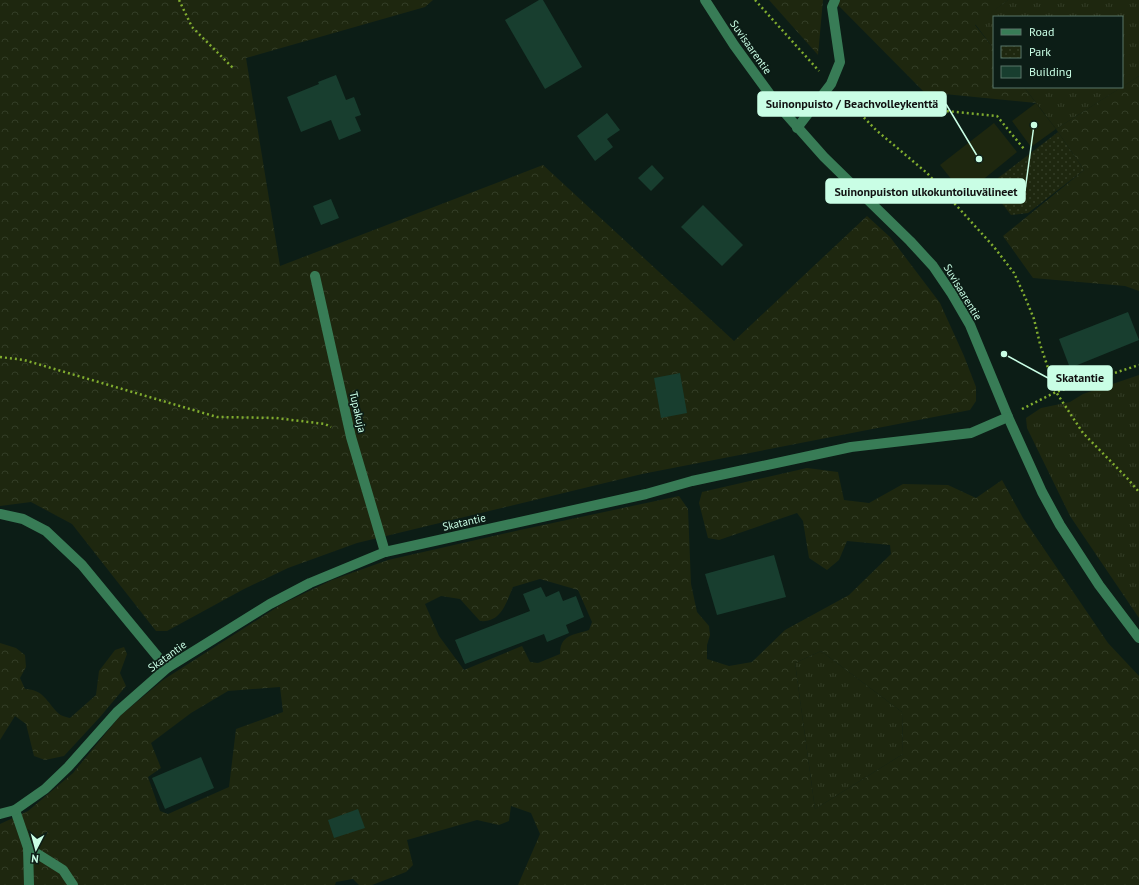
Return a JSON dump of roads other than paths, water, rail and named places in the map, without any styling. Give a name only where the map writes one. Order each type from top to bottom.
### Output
[{"type":"street","name":"Suvisaarentie","points":[[705,0],[734,45],[773,98],[798,128],[824,158],[904,235],[933,266],[952,294],[970,325],[1042,492],[1060,525],[1099,585],[1139,638]]},
{"type":"street","points":[[798,128],[831,84],[840,62],[832,7],[835,0]]},
{"type":"street","name":"Tupakuja","points":[[315,276],[351,437],[385,552]]},
{"type":"street","name":"Skatantie","points":[[0,814],[15,810],[45,789],[68,767],[117,712],[167,668],[270,604],[310,583],[385,552],[639,495],[700,479],[851,447],[971,433],[1008,416]]},
{"type":"street","points":[[0,514],[23,519],[46,531],[82,565],[167,668]]},
{"type":"street","points":[[15,810],[28,848],[29,885]]},
{"type":"street","points":[[28,848],[63,870],[73,885]]},
{"type":"place","name":"Suinonpuiston ulkokuntoiluvälineet","points":[[1034,125]]},
{"type":"place","name":"Suinonpuisto / Beachvolleykenttä","points":[[979,159]]},
{"type":"place","name":"Skatantie","points":[[1004,354]]}]
